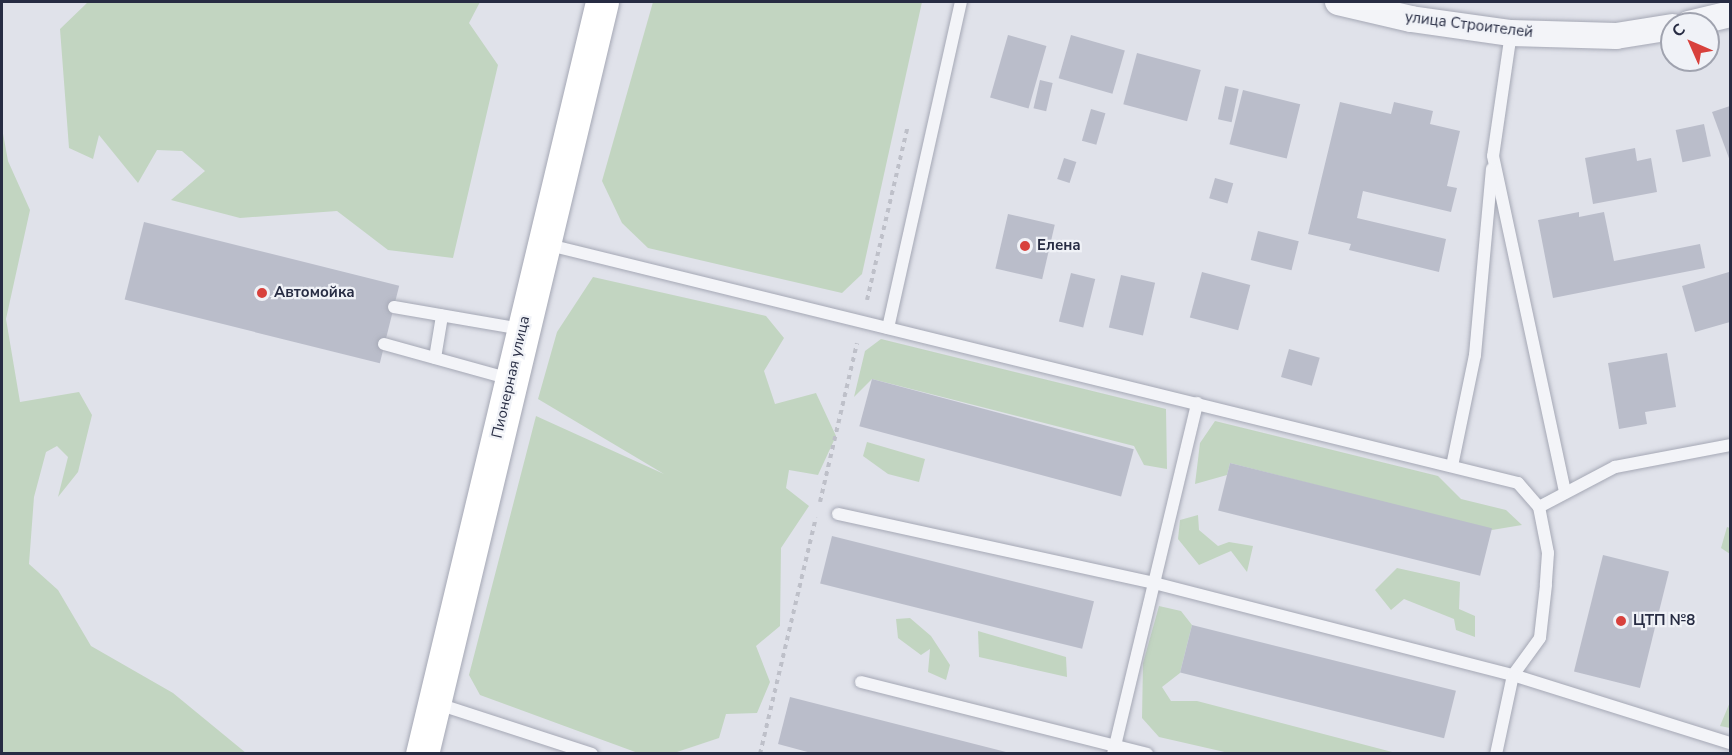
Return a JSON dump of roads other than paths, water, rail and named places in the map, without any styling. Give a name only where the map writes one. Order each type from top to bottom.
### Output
[{"type":"main road","name":"Пионерная улица","points":[[422,753],[602,2]]},
{"type":"street","name":"улица Строителей","points":[[1338,2],[1413,10],[1511,33],[1616,36],[1660,29]]},
{"type":"lane","points":[[888,328],[961,2]]},
{"type":"lane","points":[[1452,466],[1475,355],[1493,156],[1511,33]]},
{"type":"lane","points":[[1493,156],[1564,492]]},
{"type":"lane","points":[[544,244],[1518,483],[1539,507],[1548,553],[1540,638],[1513,675],[1496,753]]},
{"type":"lane","points":[[394,307],[523,329]]},
{"type":"lane","points":[[435,358],[442,316]]},
{"type":"lane","points":[[384,344],[511,380]]},
{"type":"lane","points":[[1114,750],[1197,403]]},
{"type":"lane","points":[[1539,507],[1615,467],[1727,448]]},
{"type":"lane","points":[[838,514],[1154,583],[1513,675],[1731,743]]},
{"type":"lane","points":[[861,682],[1114,750],[1147,753]]},
{"type":"lane","points":[[434,703],[592,753]]},
{"type":"place","name":"Елена","points":[[1025,246]]},
{"type":"place","name":"Автомойка","points":[[262,293]]},
{"type":"place","name":"ЦТП №8","points":[[1621,621]]}]
